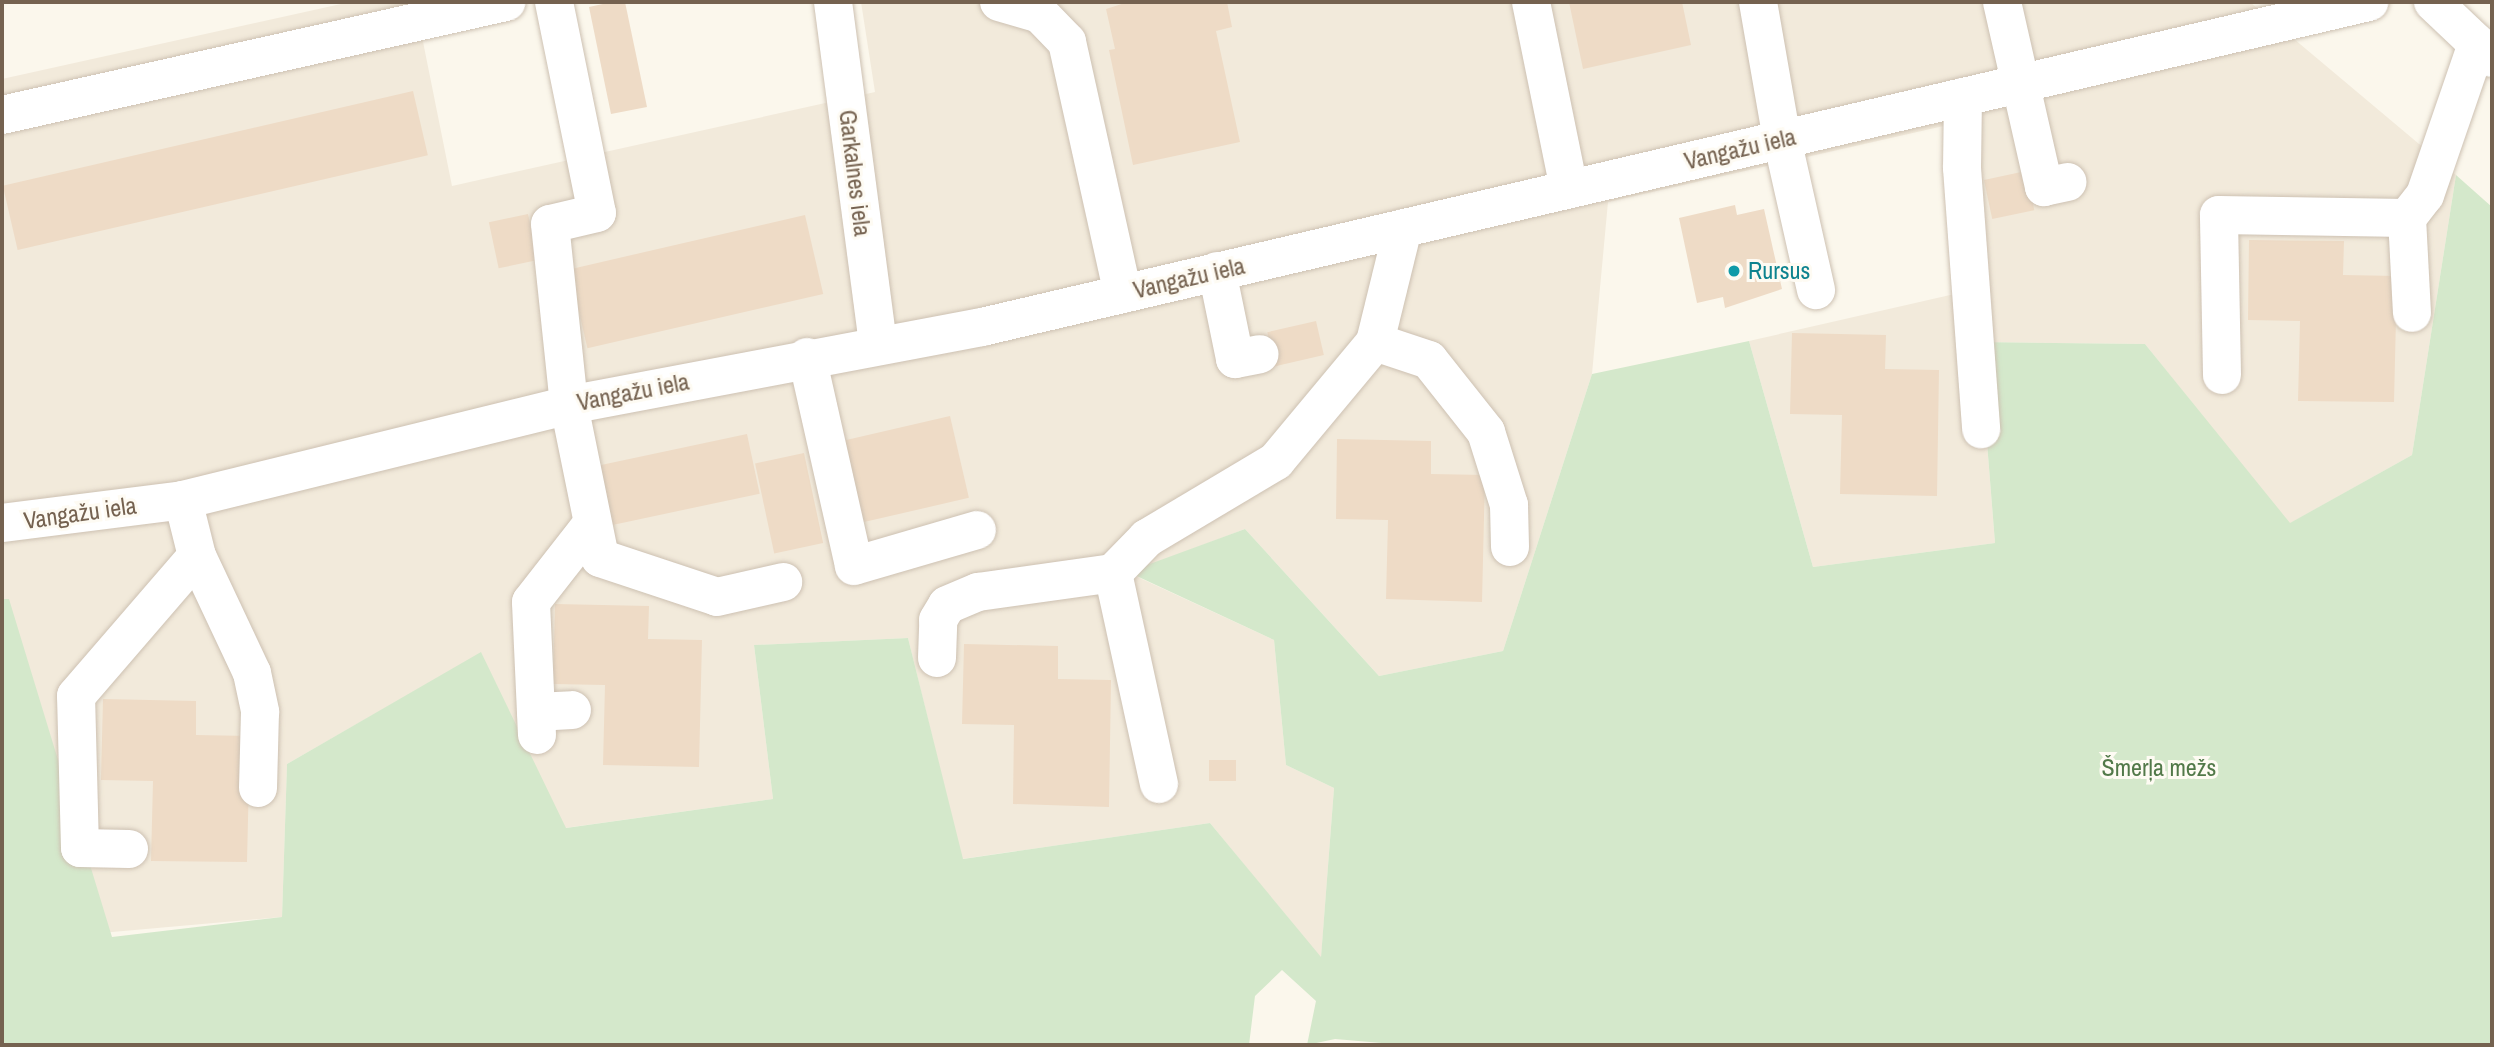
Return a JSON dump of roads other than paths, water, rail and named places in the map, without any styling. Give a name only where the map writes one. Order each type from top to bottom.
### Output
[{"type":"street","points":[[2,115],[506,2]]},
{"type":"street","points":[[554,2],[597,213],[550,224],[569,405],[600,558],[717,597],[783,582]]},
{"type":"street","name":"Garkalnes iela","points":[[833,2],[878,344]]},
{"type":"street","points":[[999,2],[1040,14],[1067,42],[1124,294]]},
{"type":"street","points":[[1531,2],[1569,189]]},
{"type":"street","points":[[1758,2],[1782,139],[1816,290]]},
{"type":"street","points":[[2002,2],[2043,187],[2067,182]]},
{"type":"street","name":"Vangažu iela","points":[[2,523],[183,500],[569,405],[807,357],[982,327],[2369,2]]},
{"type":"street","points":[[2412,313],[2407,218],[2425,195],[2485,51],[2433,2]]},
{"type":"street","points":[[1963,97],[1962,167],[1981,429]]},
{"type":"street","points":[[2222,375],[2220,215],[2407,218]]},
{"type":"street","points":[[937,658],[937,621],[947,605],[978,592],[1113,573],[1147,538],[1276,461],[1375,342],[1403,228]]},
{"type":"street","points":[[1217,271],[1235,359],[1259,354]]},
{"type":"street","points":[[1375,342],[1429,360],[1486,432],[1510,505],[1510,547]]},
{"type":"street","points":[[807,357],[854,566],[977,530]]},
{"type":"street","points":[[183,500],[197,556],[253,673],[260,712],[258,788]]},
{"type":"street","points":[[548,719],[531,601],[592,524]]},
{"type":"street","points":[[129,849],[80,848],[76,696],[197,556]]},
{"type":"street","points":[[1113,573],[1159,784]]},
{"type":"place","name":"Rursus","points":[[1734,271]]},
{"type":"park label","name":"Šmerļa mežs","points":[[2159,768]]}]
